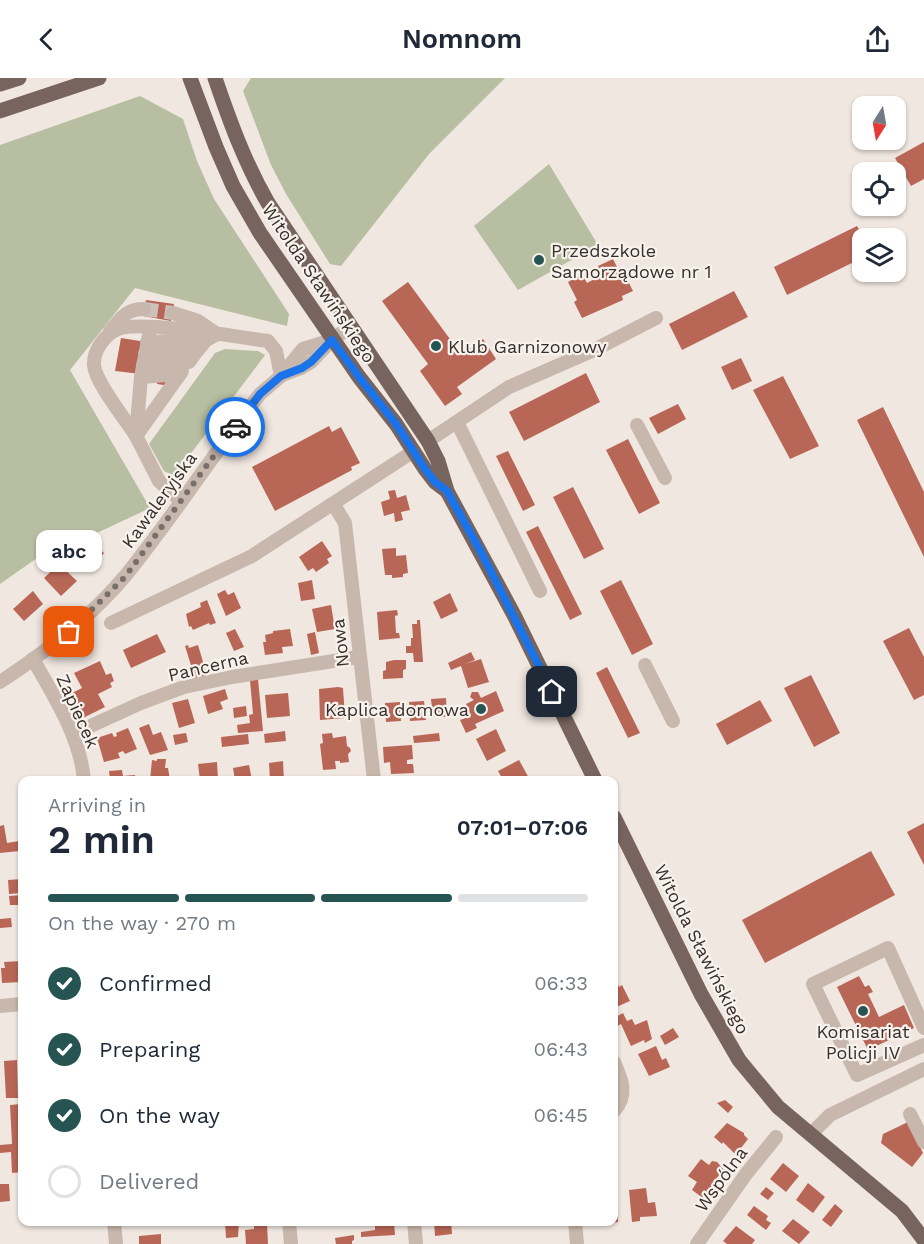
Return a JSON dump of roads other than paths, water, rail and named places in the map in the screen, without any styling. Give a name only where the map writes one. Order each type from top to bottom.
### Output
[{"type":"main road","points":[[0,84],[19,78]]},
{"type":"main road","points":[[0,111],[99,78]]},
{"type":"main road","name":"Witolda Sławińskiego","points":[[190,78],[233,186],[260,233],[332,340],[435,482],[447,491]]},
{"type":"main road","name":"Witolda Sławińskiego","points":[[215,78],[237,142],[254,180],[428,441],[438,461],[447,491],[514,615],[593,776]]},
{"type":"main road","points":[[414,451],[428,441]]},
{"type":"main road","name":"Witolda Sławińskiego","points":[[618,825],[701,994],[729,1045],[778,1107],[902,1211],[924,1240]]},
{"type":"street","points":[[144,309],[133,309],[126,313],[98,349],[94,364],[98,378],[136,436],[159,481],[181,501]]},
{"type":"street","points":[[173,313],[198,321],[212,337]]},
{"type":"street","points":[[428,441],[509,387],[594,350],[656,318]]},
{"type":"street","points":[[107,335],[120,328],[151,327],[212,337],[268,341],[276,351],[281,376]]},
{"type":"street","points":[[136,436],[144,360],[151,327]]},
{"type":"street","name":"Kawaleryjska","points":[[0,682],[69,632],[125,577],[260,394],[281,376],[311,362],[332,340],[350,327]]},
{"type":"street","points":[[136,436],[193,357],[212,337]]},
{"type":"street","points":[[144,360],[212,337]]},
{"type":"street","points":[[144,360],[193,357]]},
{"type":"street","points":[[144,360],[180,374]]},
{"type":"street","points":[[458,422],[540,591]]},
{"type":"street","points":[[637,425],[665,478]]},
{"type":"street","points":[[111,623],[252,556],[414,451]]},
{"type":"street","name":"Nowa","points":[[333,505],[345,523],[374,776]]},
{"type":"street","name":"Pancerna","points":[[72,734],[141,703],[184,687],[359,657]]},
{"type":"street","name":"Zapiecek","points":[[33,659],[72,734],[83,776]]},
{"type":"street","points":[[645,665],[674,721]]},
{"type":"street","points":[[924,1028],[888,948],[813,984],[857,1075],[924,1045]]},
{"type":"street","points":[[0,1006],[18,1004]]},
{"type":"street","points":[[896,1057],[905,1078]]},
{"type":"street","points":[[811,1134],[830,1115],[924,1069]]},
{"type":"street","points":[[618,1071],[623,1083],[622,1098],[618,1104]]},
{"type":"street","points":[[910,1114],[924,1142]]},
{"type":"street","name":"Wspólna","points":[[697,1244],[746,1174],[776,1137]]},
{"type":"street","points":[[114,1226],[116,1244]]},
{"type":"street","points":[[289,1226],[291,1244]]},
{"type":"street","points":[[414,1226],[416,1244]]},
{"type":"street","points":[[575,1226],[577,1244]]},
{"type":"tunnel","points":[[144,309],[173,313]]},
{"type":"place","name":"Przedszkole Samorządowe nr 1","points":[[539,260]]},
{"type":"place","name":"Klub Garnizonowy","points":[[436,346]]},
{"type":"place","name":"abc","points":[[69,632]]},
{"type":"place","name":"Kaplica domowa","points":[[481,709]]},
{"type":"place","name":"Komisariat Policji IV","points":[[863,1011]]}]
